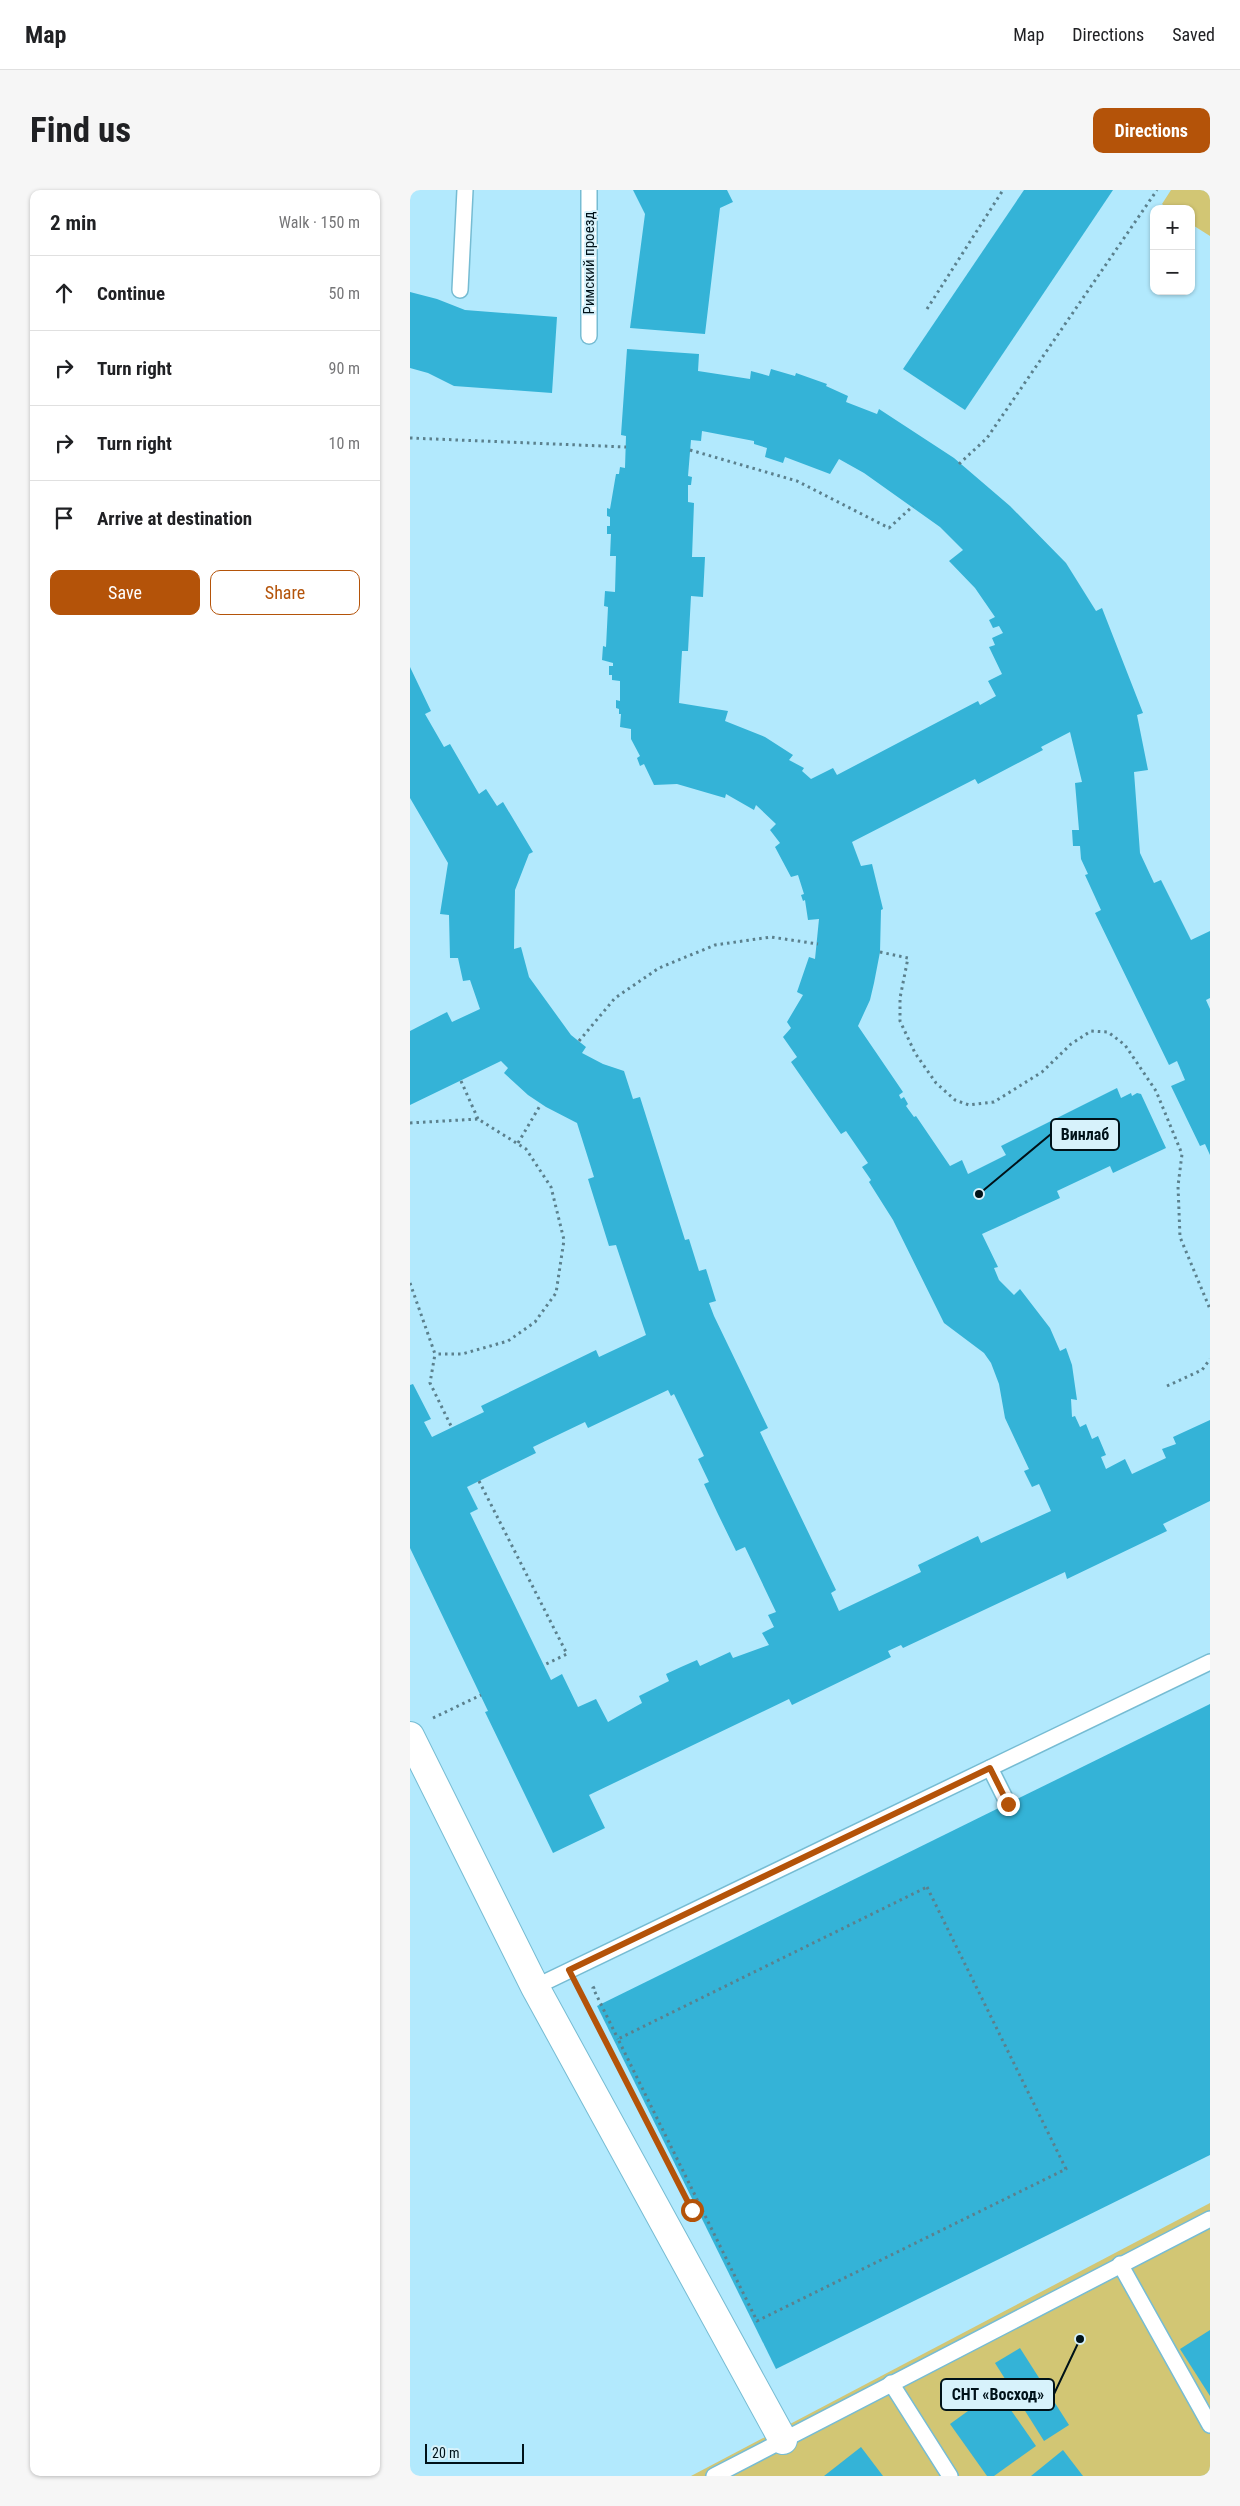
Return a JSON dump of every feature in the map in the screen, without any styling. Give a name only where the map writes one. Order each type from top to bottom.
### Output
[{"type":"street","points":[[419,1728],[535,1988],[783,2440]]},
{"type":"lane","points":[[460,290],[465,190]]},
{"type":"lane","name":"Римский проезд","points":[[589,190],[589,336]]},
{"type":"lane","points":[[535,1988],[1210,1662]]},
{"type":"lane","points":[[990,1768],[1008,1804]]},
{"type":"lane","points":[[714,2476],[1210,2219]]},
{"type":"lane","points":[[1120,2264],[1210,2425]]},
{"type":"lane","points":[[891,2383],[950,2476]]},
{"type":"path","points":[[927,309],[1003,190]]},
{"type":"path","points":[[959,464],[987,438],[1157,190]]},
{"type":"path","points":[[410,438],[626,448]]},
{"type":"path","points":[[690,450],[797,481],[890,528],[913,506]]},
{"type":"path","points":[[578,1041],[615,998],[658,968],[715,945],[771,937],[818,944]]},
{"type":"path","points":[[880,952],[908,958],[900,998],[900,1021],[915,1053],[936,1083],[955,1100],[968,1105],[994,1102],[1042,1072],[1071,1044],[1090,1031],[1108,1032],[1125,1046],[1156,1092],[1182,1154],[1178,1186],[1180,1237],[1210,1310]]},
{"type":"path","points":[[461,1081],[478,1119]]},
{"type":"path","points":[[518,1143],[541,1104]]},
{"type":"path","points":[[410,1123],[478,1119],[526,1149],[551,1187],[564,1240],[556,1293],[535,1322],[508,1341],[462,1354],[435,1354]]},
{"type":"path","points":[[410,1283],[435,1354],[430,1383],[452,1428]]},
{"type":"path","points":[[1167,1386],[1202,1370],[1210,1359]]},
{"type":"path","points":[[479,1481],[567,1654],[544,1665]]},
{"type":"path","points":[[419,1728],[481,1695]]},
{"type":"path","points":[[593,1988],[712,2234],[757,2321],[1066,2169],[927,1887],[618,2039]]},
{"type":"path","points":[[569,1970],[642,2112]]},
{"type":"shaded area","points":[[1171,190],[1210,190],[1210,236],[1195,227],[1195,205],[1162,204]]},
{"type":"shaded area","points":[[1210,2203],[1210,2476],[691,2476]]},
{"type":"building","points":[[633,190],[727,190],[733,202],[720,208],[705,334],[630,328],[645,214]]},
{"type":"building","points":[[1024,190],[1113,190],[965,410],[903,369]]},
{"type":"building","points":[[410,292],[437,299],[465,310],[557,317],[552,393],[454,386],[428,373],[410,368]]},
{"type":"building","points":[[627,349],[699,354],[698,371],[750,379],[751,371],[769,376],[771,369],[795,376],[796,373],[827,384],[826,386],[848,396],[846,402],[877,414],[879,409],[954,458],[1010,506],[1066,563],[1096,611],[1102,608],[1143,713],[1137,715],[1148,770],[1134,772],[1140,853],[1154,883],[1161,880],[1191,940],[1210,931],[1210,998],[1206,1000],[1210,1009],[1210,1155],[1205,1144],[1200,1146],[1171,1086],[1185,1080],[1177,1061],[1169,1065],[1095,913],[1101,910],[1085,875],[1088,874],[1081,859],[1080,846],[1073,846],[1072,830],[1079,830],[1075,783],[1082,782],[1070,732],[1041,747],[1043,750],[978,784],[975,779],[852,842],[861,866],[872,864],[883,909],[881,910],[880,952],[874,983],[870,1000],[858,1026],[903,1092],[899,1095],[901,1099],[904,1097],[908,1104],[906,1106],[914,1117],[916,1116],[950,1166],[962,1160],[968,1174],[1006,1155],[1001,1146],[1117,1088],[1121,1098],[1131,1093],[1132,1096],[1137,1093],[1141,1094],[1166,1148],[1113,1173],[1110,1166],[1057,1191],[1060,1198],[982,1234],[998,1267],[994,1268],[999,1280],[1014,1295],[1020,1289],[1050,1328],[1060,1351],[1066,1348],[1072,1365],[1077,1400],[1071,1399],[1072,1417],[1075,1416],[1080,1427],[1086,1424],[1092,1439],[1098,1436],[1106,1455],[1101,1457],[1106,1469],[1125,1459],[1132,1474],[1166,1458],[1162,1449],[1176,1444],[1173,1437],[1210,1420],[1210,1501],[1163,1524],[1167,1531],[1067,1579],[1065,1572],[903,1648],[901,1645],[888,1651],[891,1657],[792,1705],[789,1699],[589,1795],[605,1828],[553,1853],[485,1712],[488,1711],[410,1548],[410,1385],[413,1384],[431,1419],[424,1422],[432,1437],[484,1412],[481,1406],[596,1350],[599,1357],[646,1335],[616,1245],[609,1246],[588,1179],[594,1177],[577,1123],[528,1095],[504,1073],[508,1068],[501,1061],[410,1105],[410,1031],[447,1012],[452,1022],[480,1009],[470,980],[463,981],[458,958],[450,958],[449,915],[440,914],[448,863],[410,798],[410,667],[431,711],[425,714],[444,747],[450,744],[479,794],[486,789],[497,806],[503,802],[533,852],[529,854],[515,890],[514,949],[521,947],[529,977],[571,1035],[586,1047],[582,1053],[603,1064],[624,1071],[633,1099],[640,1097],[685,1240],[689,1239],[699,1271],[706,1269],[716,1301],[709,1303],[714,1316],[768,1428],[760,1432],[836,1590],[831,1593],[839,1611],[921,1572],[918,1565],[978,1536],[981,1543],[1051,1511],[1039,1484],[1032,1487],[1024,1471],[1029,1469],[1005,1418],[999,1384],[991,1363],[984,1353],[944,1323],[893,1220],[869,1182],[871,1180],[862,1167],[868,1163],[846,1131],[841,1134],[791,1062],[797,1057],[783,1037],[791,1028],[787,1022],[803,995],[797,992],[809,957],[815,959],[819,919],[808,920],[805,900],[803,901],[801,895],[804,894],[798,875],[791,877],[775,847],[780,843],[770,830],[776,824],[756,805],[754,810],[726,794],[725,798],[677,784],[654,785],[644,764],[640,766],[637,758],[640,756],[631,739],[631,729],[620,727],[621,714],[619,714],[619,709],[616,708],[616,700],[620,701],[620,681],[612,680],[612,675],[609,675],[609,666],[613,666],[613,663],[602,660],[603,646],[606,647],[608,607],[604,606],[605,591],[615,592],[616,556],[610,556],[611,534],[607,534],[607,526],[610,526],[610,517],[607,516],[607,508],[610,509],[616,474],[619,474],[620,467],[625,468],[626,436],[621,435]],"holes":[[[702,431],[754,441],[754,444],[767,448],[765,457],[783,463],[785,457],[830,474],[839,459],[864,473],[940,527],[963,550],[949,561],[975,588],[995,617],[989,620],[993,628],[999,626],[1003,633],[992,638],[995,645],[989,647],[1002,674],[988,681],[996,696],[980,705],[978,701],[837,775],[833,768],[811,779],[802,771],[804,768],[789,760],[793,755],[765,737],[725,721],[728,711],[679,703],[682,651],[688,651],[691,596],[703,597],[705,557],[692,557],[694,503],[688,502],[688,485],[691,485],[692,477],[688,476],[691,440],[701,441]],[[668,1390],[671,1396],[674,1394],[704,1456],[698,1459],[709,1482],[704,1484],[717,1512],[736,1551],[745,1547],[776,1612],[768,1615],[774,1627],[762,1633],[769,1645],[733,1658],[730,1652],[700,1666],[697,1660],[666,1674],[669,1681],[639,1696],[642,1703],[608,1722],[596,1699],[578,1707],[562,1674],[551,1680],[470,1513],[478,1509],[467,1487],[536,1453],[533,1447],[562,1433],[585,1422],[588,1428]]]},
{"type":"building","points":[[1210,1704],[1210,2155],[776,2369],[597,2006]]},
{"type":"building","points":[[1210,2330],[1210,2396],[1180,2349]]},
{"type":"building","points":[[1020,2348],[1069,2425],[1044,2441],[995,2363]]},
{"type":"building","points":[[997,2390],[1036,2446],[994,2476],[987,2476],[950,2424]]},
{"type":"building","points":[[861,2447],[883,2476],[824,2476]]},
{"type":"building","points":[[1063,2450],[1083,2476],[1031,2476]]},
{"type":"place","name":"Винлаб","points":[[979,1194]]},
{"type":"place","name":"СНТ «Восход»","points":[[1080,2339]]},
{"type":"route","points":[[692,2210],[569,1970],[990,1768],[1008,1804]]}]
